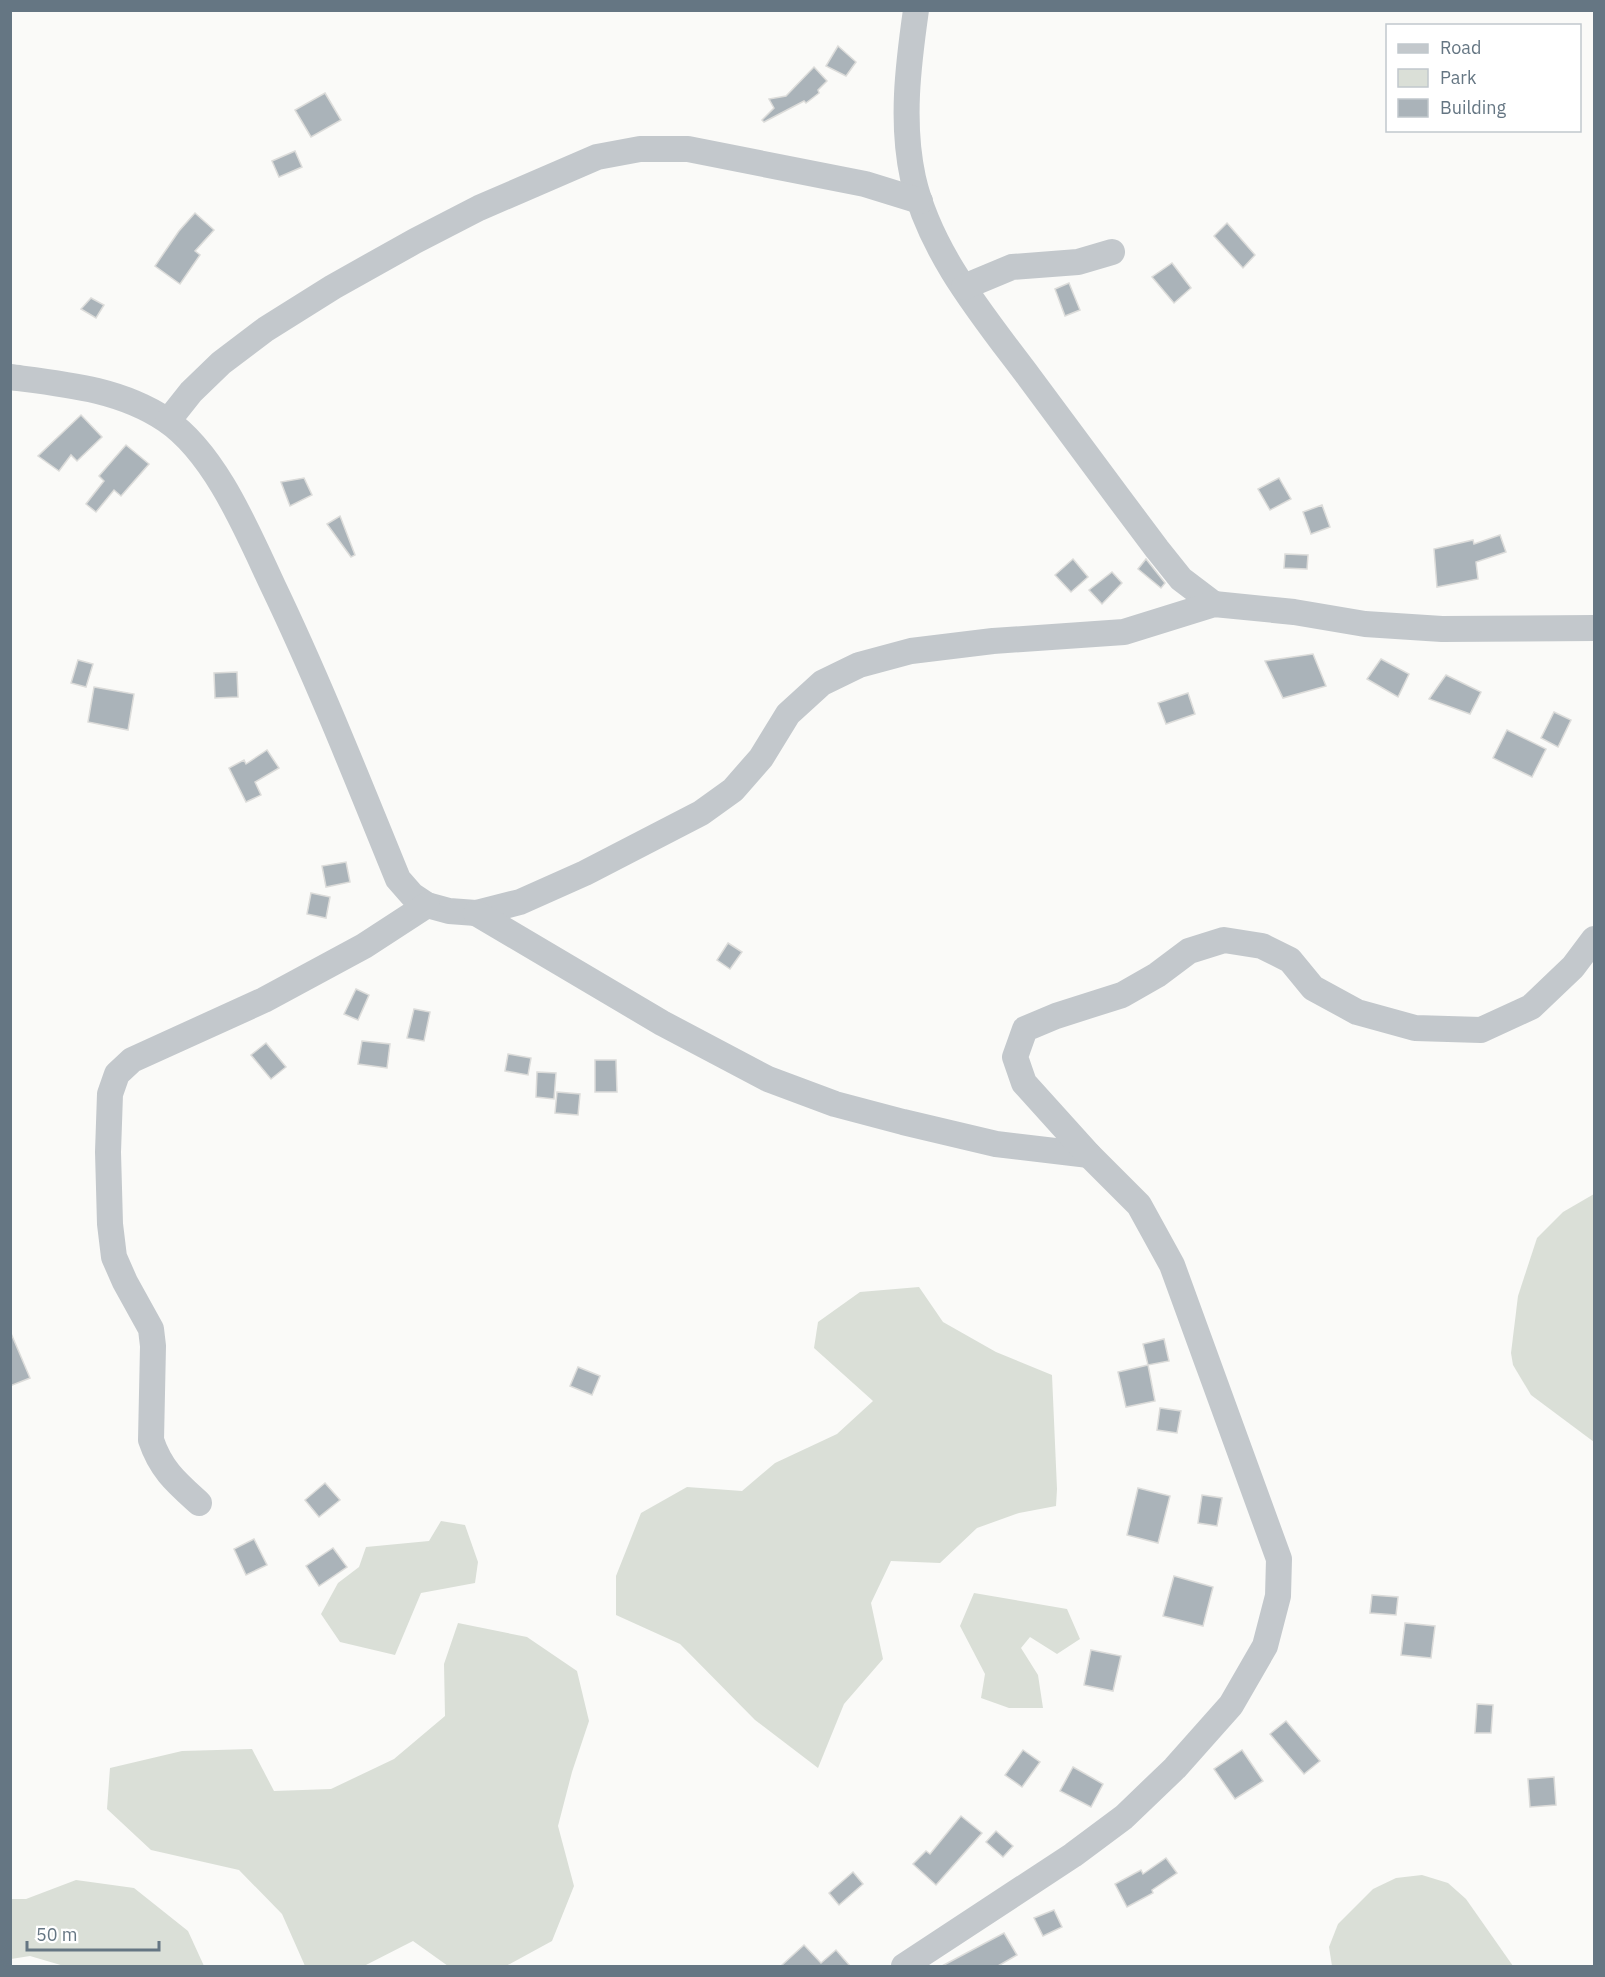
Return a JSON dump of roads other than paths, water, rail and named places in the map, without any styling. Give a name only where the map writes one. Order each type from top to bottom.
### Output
[{"type":"street","points":[[916,10],[908,68],[906,134],[913,178],[920,201],[944,257],[1157,549],[1181,579],[1214,604]]},
{"type":"street","points":[[168,421],[191,392],[222,363],[266,329],[333,287],[479,208],[597,157],[640,149],[688,149],[865,184],[920,201]]},
{"type":"street","points":[[964,287],[1012,267],[1078,262],[1112,252]]},
{"type":"street","points":[[10,377],[87,388],[142,406],[168,421],[200,452],[219,477],[258,553],[312,669],[398,879],[412,895],[427,905],[449,911],[476,913],[520,902],[585,873],[701,813],[733,790],[761,758],[788,714],[822,683],[859,664],[923,650],[993,641],[1124,632],[1214,604],[1294,612],[1365,624],[1442,629],[1594,628]]},
{"type":"street","points":[[199,1503],[165,1471],[156,1455],[151,1440],[153,1346],[151,1329],[114,1257],[110,1224],[108,1152],[110,1094],[117,1074],[132,1060],[264,1000],[364,946],[427,905]]},
{"type":"street","points":[[476,913],[662,1023],[768,1078],[835,1104],[915,1125],[996,1144],[1089,1155]]},
{"type":"street","points":[[904,1966],[1074,1855],[1124,1817],[1175,1768],[1231,1705],[1265,1646],[1278,1596],[1279,1559],[1172,1265],[1139,1205],[1089,1155],[1024,1083],[1015,1057],[1025,1029],[1056,1016],[1122,995],[1157,975],[1190,951],[1224,940],[1262,946],[1290,960],[1313,988],[1357,1012],[1415,1028],[1481,1030],[1531,1007],[1573,967],[1594,939]]}]
